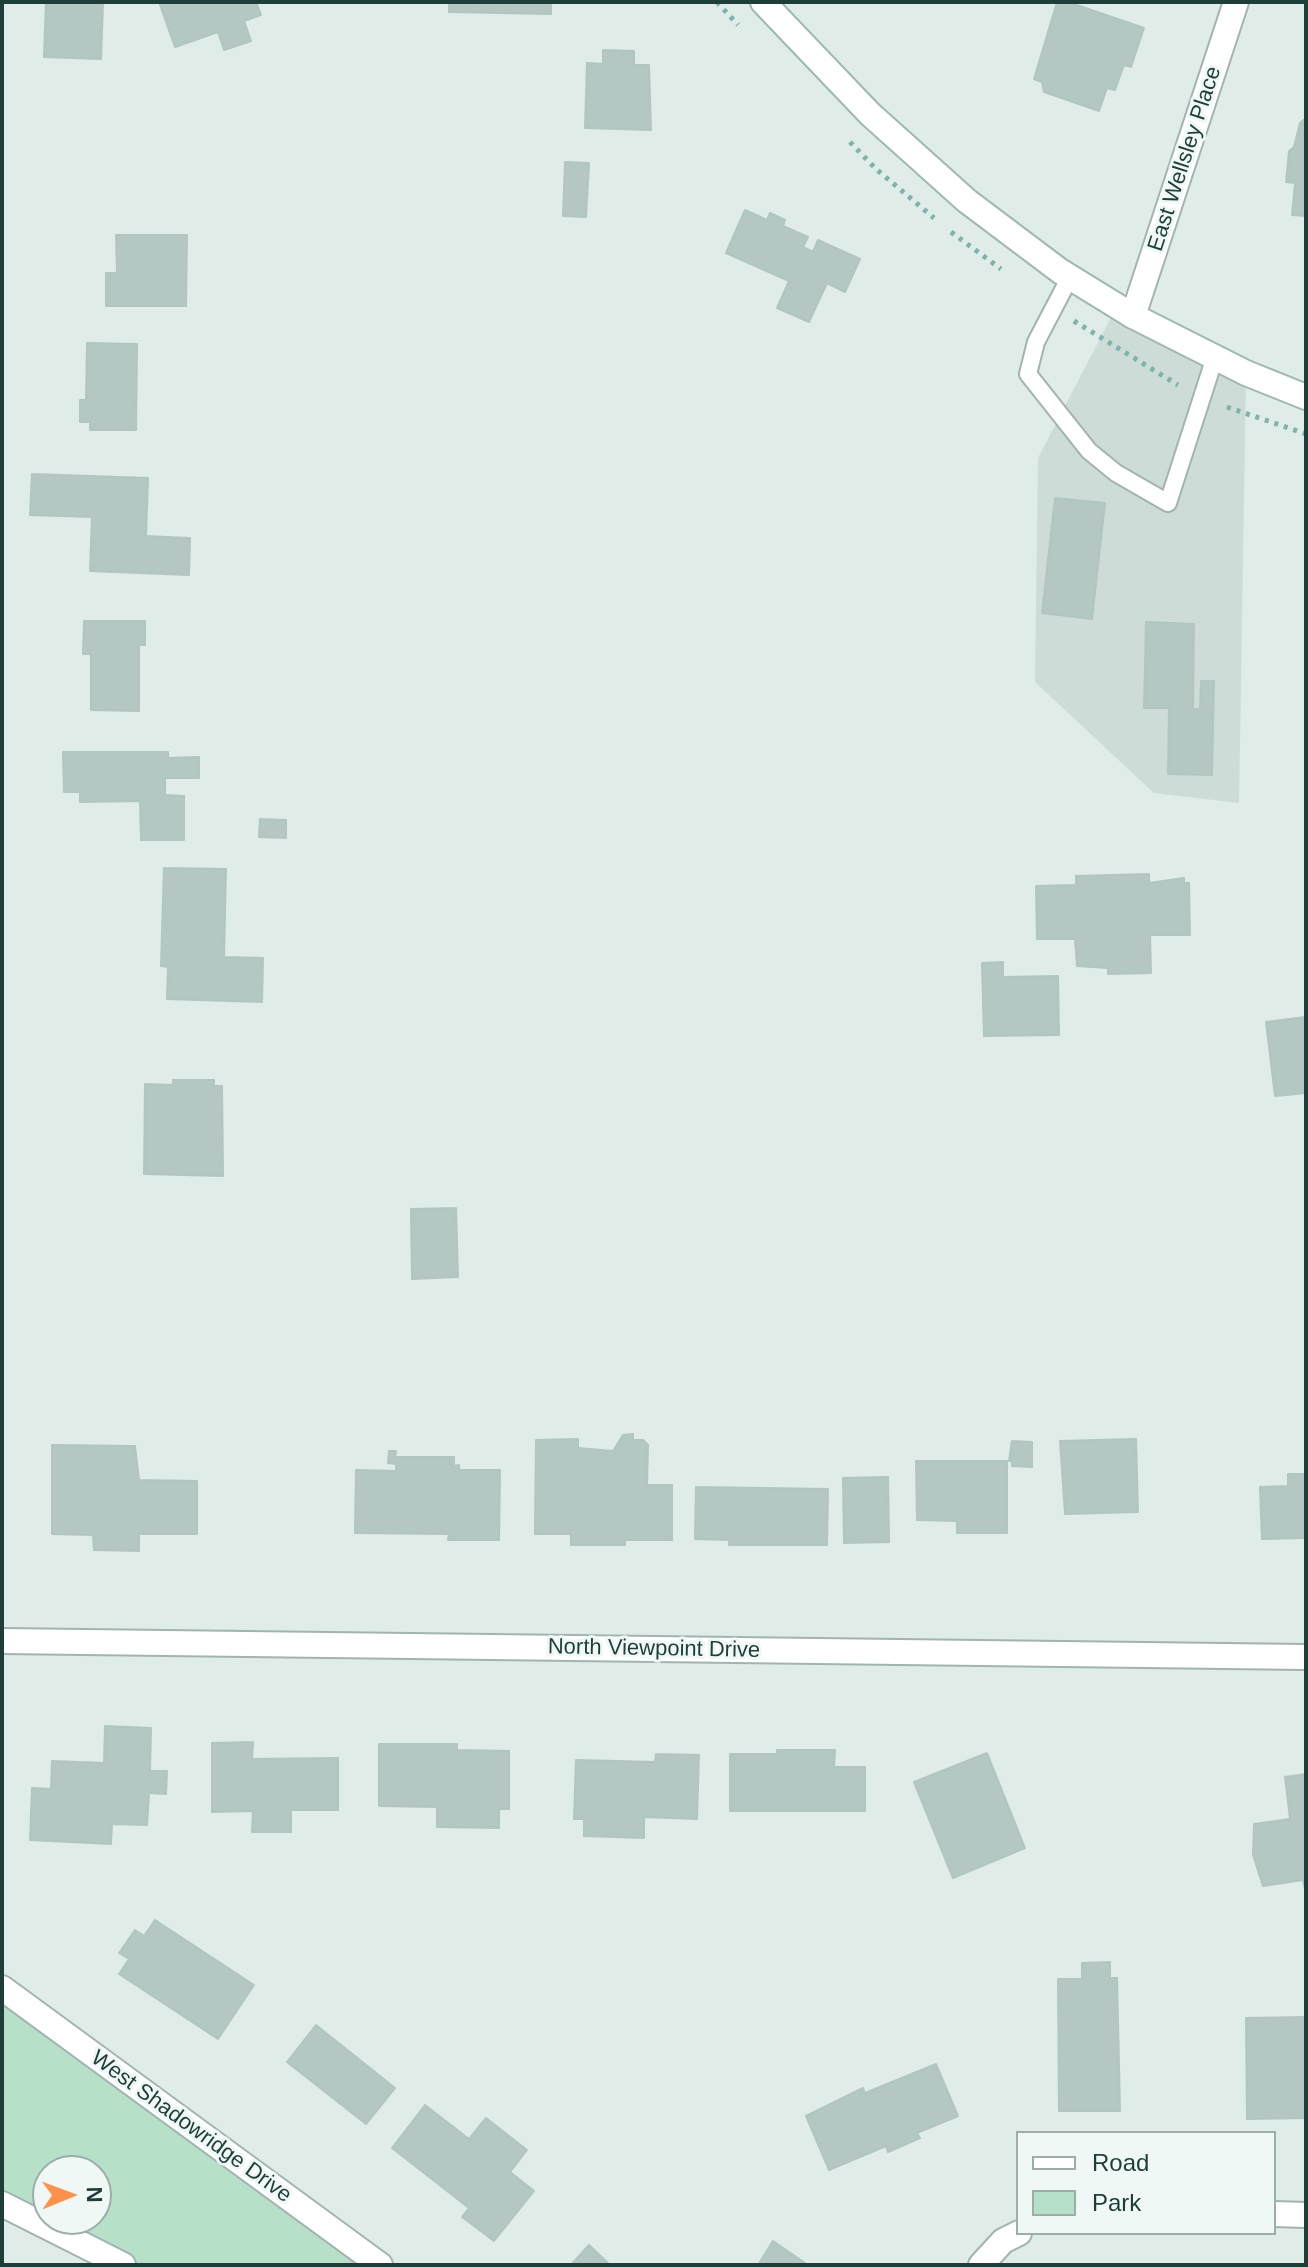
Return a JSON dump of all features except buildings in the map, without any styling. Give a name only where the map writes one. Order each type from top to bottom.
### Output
[{"type":"street","points":[[763,2],[880,124],[967,201],[1070,277],[1133,316],[1306,397]]},
{"type":"street","name":"East Wellsley Place","points":[[1133,316],[1236,2]]},
{"type":"street","name":"North Viewpoint Drive","points":[[2,1641],[1306,1657]]},
{"type":"street","name":"West Shadowridge Drive","points":[[2,1988],[380,2265]]},
{"type":"street","points":[[2,2204],[123,2265]]},
{"type":"street","points":[[1276,2214],[1306,2215]]},
{"type":"street","points":[[981,2265],[1003,2241],[1016,2234]]},
{"type":"lane","points":[[1070,277],[1036,342],[1028,374],[1089,451],[1116,473],[1168,503],[1215,357]]},
{"type":"shaded area","points":[[1117,306],[1246,373],[1239,803],[1154,793],[1035,682],[1038,458]]},
{"type":"green space","points":[[2,1988],[380,2265],[123,2265],[63,2235],[112,2235],[112,2155],[32,2155],[32,2219],[2,2204]]}]
